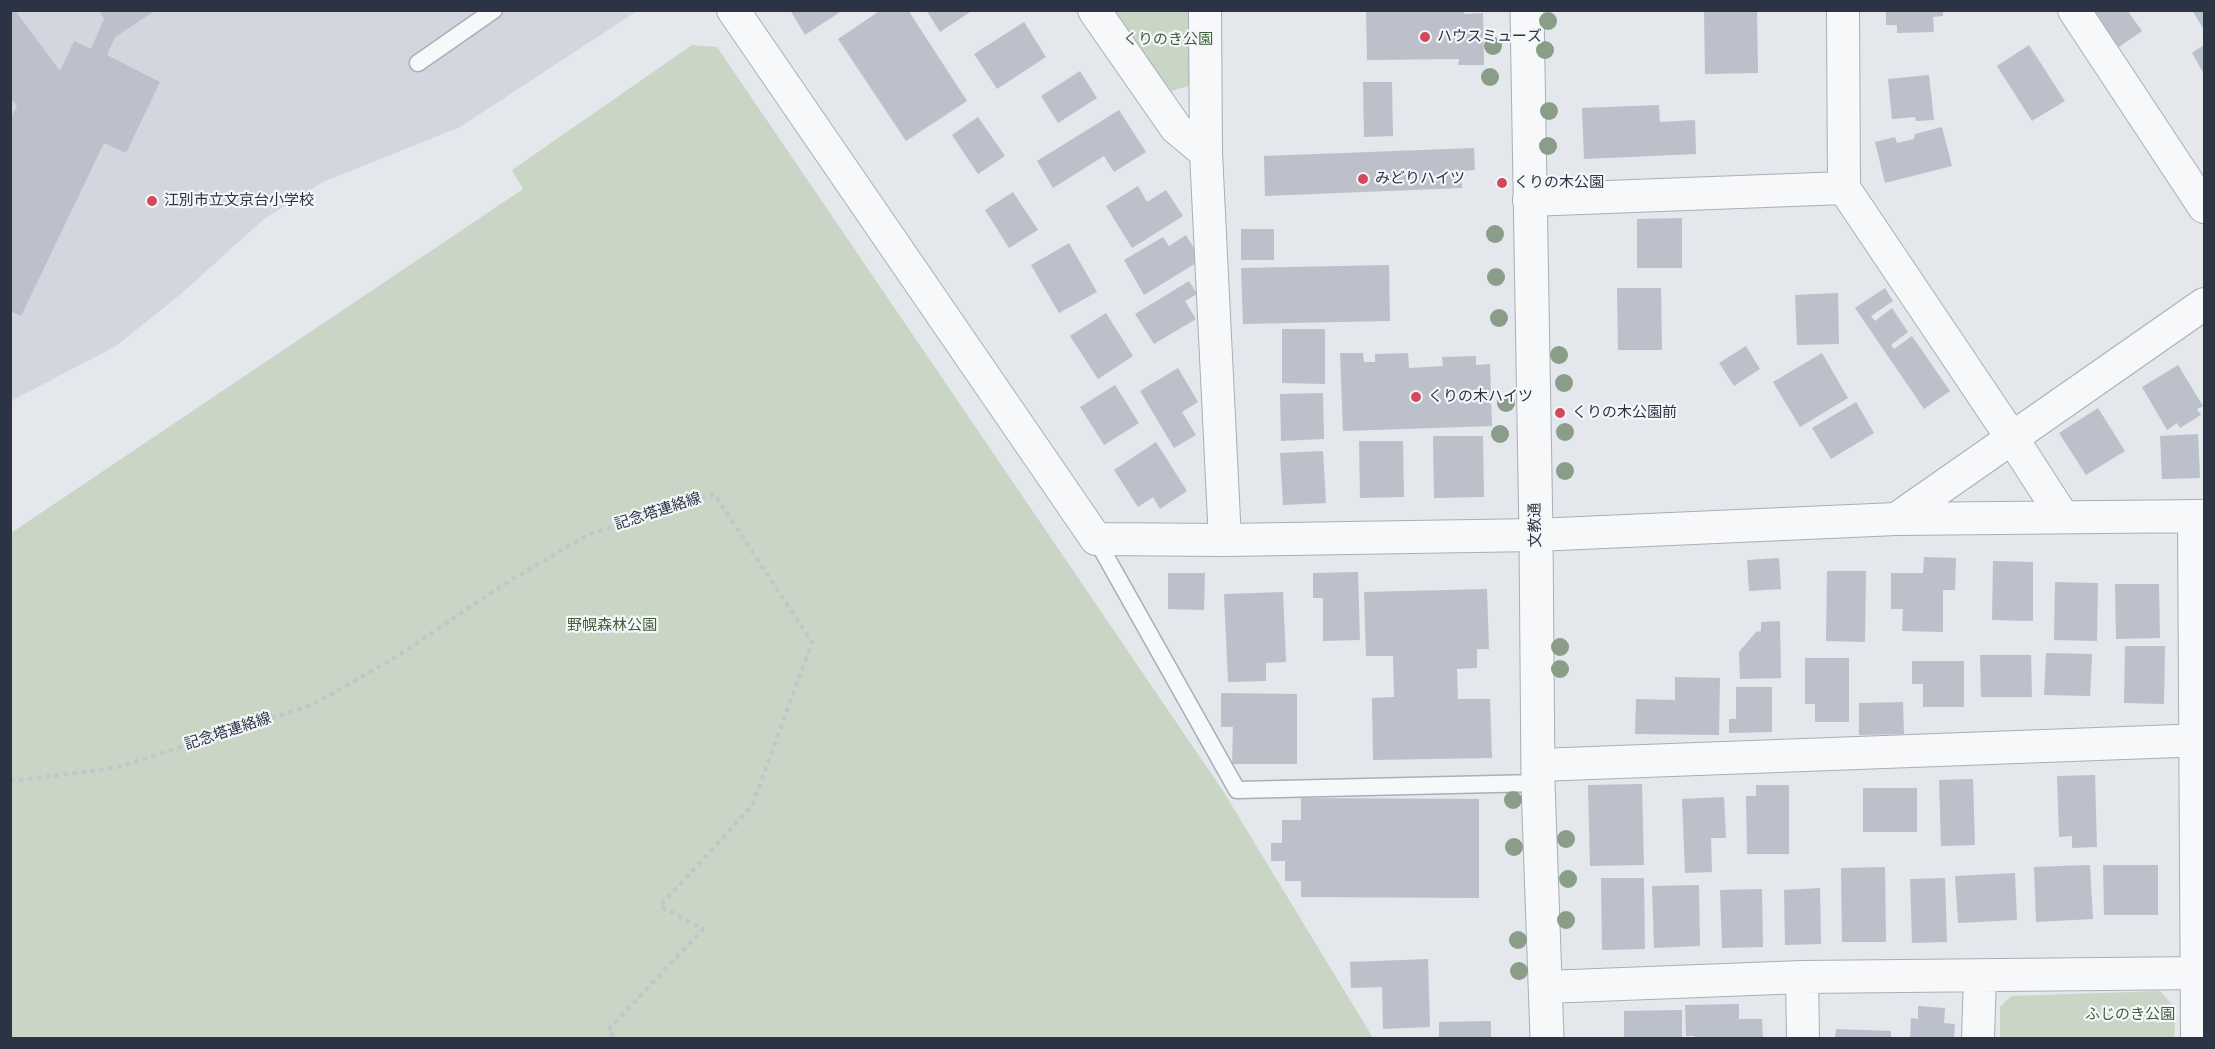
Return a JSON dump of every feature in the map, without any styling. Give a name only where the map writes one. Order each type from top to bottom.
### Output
[{"type":"street","points":[[733,10],[1096,539],[1225,540],[1536,535],[1896,519],[2199,516],[2200,974],[2197,1038]]},
{"type":"street","points":[[1094,10],[1176,128],[1206,153]]},
{"type":"street","points":[[1205,10],[1206,153],[1225,540]]},
{"type":"street","name":"文教通","points":[[1527,10],[1538,774],[1547,1038]]},
{"type":"street","points":[[1842,10],[1844,188],[2063,517]]},
{"type":"street","points":[[2074,10],[2205,207]]},
{"type":"street","points":[[1528,200],[1844,188]]},
{"type":"street","points":[[1896,519],[2205,304]]},
{"type":"street","points":[[1538,774],[2200,740]]},
{"type":"street","points":[[1546,987],[1802,977],[2200,974]]},
{"type":"street","points":[[1802,977],[1803,1038]]},
{"type":"street","points":[[1978,1038],[1980,977]]},
{"type":"lane","points":[[418,63],[494,10]]},
{"type":"lane","points":[[1096,539],[1237,790],[1538,774]]},
{"type":"path","name":"記念塔連絡線","points":[[10,781],[116,768],[312,705],[396,657],[498,588],[587,535],[714,494],[812,642],[752,806],[660,906],[703,929],[608,1030],[616,1038]]},
{"type":"shaded area","name":"江別市立文京台小学校","points":[[11,11],[637,11],[460,127],[323,182],[264,219],[182,293],[116,346],[11,401]]},
{"type":"green space","name":"くりのき公園","points":[[1114,11],[1197,11],[1198,83],[1168,92]]},
{"type":"green space","name":"野幌森林公園","points":[[692,45],[717,47],[1223,791],[1373,1038],[11,1038],[11,533],[523,189],[512,170]]},
{"type":"green space","name":"ふじのき公園","points":[[2160,991],[2176,1009],[2174,1038],[2000,1038],[2000,1007],[2011,996]]},
{"type":"building","points":[[10,10],[20,10],[17,13],[60,71],[74,41],[91,49],[104,19],[99,10],[156,10],[115,37],[107,55],[160,82],[126,153],[104,143],[21,316],[10,311],[10,120],[17,106],[10,97]]},
{"type":"building","points":[[790,10],[843,10],[805,35]]},
{"type":"building","points":[[881,10],[908,10],[967,101],[906,141],[838,39]]},
{"type":"building","points":[[926,10],[973,10],[940,32]]},
{"type":"building","name":"ハウスミューズ","points":[[1366,10],[1464,10],[1464,14],[1483,13],[1484,65],[1458,65],[1459,59],[1367,60]]},
{"type":"building","points":[[1704,10],[1757,10],[1758,73],[1705,74]]},
{"type":"building","points":[[1886,10],[1943,10],[1943,16],[1933,17],[1934,32],[1897,33],[1897,25],[1886,25]]},
{"type":"building","points":[[2090,10],[2127,10],[2142,31],[2116,49]]},
{"type":"building","points":[[2192,10],[2204,10],[2204,30]]},
{"type":"building","points":[[1024,22],[1046,57],[997,89],[974,54]]},
{"type":"building","points":[[2029,45],[2065,101],[2032,121],[1997,66]]},
{"type":"building","points":[[2204,45],[2204,74],[2192,53]]},
{"type":"building","points":[[1080,71],[1097,98],[1058,123],[1041,96]]},
{"type":"building","points":[[1929,75],[1934,120],[1916,121],[1915,117],[1892,119],[1888,79]]},
{"type":"building","points":[[1363,82],[1392,82],[1393,136],[1364,137]]},
{"type":"building","points":[[1659,105],[1660,122],[1695,120],[1696,154],[1584,159],[1582,108]]},
{"type":"building","points":[[1119,110],[1146,152],[1114,172],[1104,156],[1053,188],[1037,161]]},
{"type":"building","points":[[978,117],[1005,156],[978,174],[952,135]]},
{"type":"building","points":[[1942,127],[1952,166],[1885,183],[1875,142],[1895,137],[1897,143],[1914,139],[1915,134]]},
{"type":"building","name":"みどりハイツ","points":[[1474,148],[1475,170],[1461,171],[1462,188],[1265,196],[1264,156]]},
{"type":"building","points":[[1138,186],[1147,202],[1166,190],[1183,216],[1132,248],[1106,206]]},
{"type":"building","points":[[1013,192],[1038,230],[1009,248],[985,210]]},
{"type":"building","points":[[1682,218],[1682,268],[1637,268],[1637,219]]},
{"type":"building","points":[[1241,229],[1274,229],[1274,260],[1241,260]]},
{"type":"building","points":[[1186,235],[1201,260],[1144,295],[1124,260],[1163,237],[1169,246]]},
{"type":"building","points":[[1069,243],[1097,292],[1059,313],[1031,265]]},
{"type":"building","points":[[1389,265],[1390,321],[1243,324],[1241,268]]},
{"type":"building","points":[[1189,281],[1197,294],[1185,301],[1196,319],[1154,344],[1135,314]]},
{"type":"building","points":[[1617,288],[1661,288],[1662,350],[1618,350]]},
{"type":"building","points":[[1885,288],[1893,301],[1871,316],[1875,321],[1892,308],[1908,332],[1891,345],[1894,349],[1912,336],[1950,391],[1924,409],[1855,308]]},
{"type":"building","points":[[1838,293],[1839,344],[1797,345],[1795,295]]},
{"type":"building","points":[[1106,313],[1133,356],[1098,379],[1070,336]]},
{"type":"building","points":[[1282,329],[1325,329],[1325,384],[1282,383]]},
{"type":"building","points":[[1746,346],[1760,369],[1734,386],[1719,363]]},
{"type":"building","name":"くりの木ハイツ","points":[[1340,353],[1363,353],[1364,362],[1375,362],[1375,354],[1408,353],[1409,368],[1443,366],[1442,357],[1476,356],[1476,365],[1490,364],[1492,426],[1343,431]]},
{"type":"building","points":[[1822,353],[1848,398],[1800,427],[1773,382]]},
{"type":"building","points":[[2178,365],[2203,406],[2197,409],[2201,415],[2180,428],[2177,423],[2167,430],[2142,387]]},
{"type":"building","points":[[1178,368],[1198,402],[1182,412],[1196,435],[1174,448],[1140,391]]},
{"type":"building","points":[[1115,385],[1139,423],[1104,445],[1080,407]]},
{"type":"building","points":[[1323,393],[1324,439],[1281,441],[1280,394]]},
{"type":"building","points":[[1856,402],[1874,433],[1831,459],[1812,428]]},
{"type":"building","points":[[2098,408],[2125,451],[2086,475],[2059,433]]},
{"type":"building","points":[[2198,434],[2200,478],[2162,479],[2160,436]]},
{"type":"building","points":[[1433,436],[1483,436],[1484,497],[1434,498]]},
{"type":"building","points":[[1359,441],[1403,441],[1404,497],[1360,498]]},
{"type":"building","points":[[1156,442],[1187,491],[1160,509],[1153,497],[1138,507],[1114,470]]},
{"type":"building","points":[[1323,451],[1326,503],[1283,505],[1280,453]]},
{"type":"building","points":[[1924,557],[1956,558],[1955,590],[1943,590],[1943,632],[1902,631],[1903,609],[1891,609],[1891,573],[1923,573]]},
{"type":"building","points":[[1779,558],[1781,589],[1749,591],[1747,560]]},
{"type":"building","points":[[1993,561],[2033,562],[2033,621],[1992,620]]},
{"type":"building","points":[[1827,571],[1866,571],[1865,642],[1826,641]]},
{"type":"building","points":[[1358,572],[1360,640],[1323,641],[1323,598],[1313,598],[1313,573]]},
{"type":"building","points":[[1168,573],[1205,573],[1204,610],[1168,609]]},
{"type":"building","points":[[2055,582],[2098,583],[2097,641],[2054,640]]},
{"type":"building","points":[[2115,584],[2159,584],[2160,638],[2116,639]]},
{"type":"building","points":[[1487,589],[1489,649],[1477,649],[1477,668],[1457,669],[1458,699],[1490,699],[1492,758],[1373,760],[1372,698],[1394,697],[1393,656],[1366,656],[1364,592]]},
{"type":"building","points":[[1283,592],[1286,662],[1266,663],[1266,681],[1228,682],[1224,594]]},
{"type":"building","points":[[1780,621],[1781,678],[1740,679],[1739,652],[1756,632],[1761,631],[1761,622]]},
{"type":"building","points":[[2125,646],[2165,646],[2164,704],[2124,703]]},
{"type":"building","points":[[2046,653],[2092,654],[2090,696],[2044,695]]},
{"type":"building","points":[[1980,655],[2031,655],[2032,697],[1981,697]]},
{"type":"building","points":[[1805,658],[1849,658],[1849,722],[1815,722],[1815,704],[1805,704]]},
{"type":"building","points":[[1912,661],[1964,661],[1964,707],[1923,707],[1923,684],[1912,684]]},
{"type":"building","points":[[1675,677],[1720,678],[1719,735],[1635,734],[1636,699],[1675,700]]},
{"type":"building","points":[[1736,687],[1772,687],[1772,732],[1729,733],[1729,719],[1736,719]]},
{"type":"building","points":[[1221,693],[1297,694],[1297,764],[1232,764],[1233,727],[1221,727]]},
{"type":"building","points":[[1903,702],[1904,734],[1859,735],[1859,703]]},
{"type":"building","points":[[2095,775],[2097,847],[2072,848],[2072,836],[2059,837],[2057,776]]},
{"type":"building","points":[[1973,779],[1975,845],[1941,846],[1939,780]]},
{"type":"building","points":[[1642,784],[1644,865],[1590,866],[1588,785]]},
{"type":"building","points":[[1756,785],[1789,785],[1789,854],[1747,854],[1746,796],[1756,796]]},
{"type":"building","points":[[1863,788],[1917,788],[1917,832],[1863,832]]},
{"type":"building","points":[[1724,797],[1726,838],[1711,838],[1712,872],[1685,873],[1682,799]]},
{"type":"building","points":[[1301,798],[1479,799],[1479,898],[1301,897],[1301,881],[1285,881],[1285,861],[1271,861],[1271,843],[1282,843],[1282,820],[1301,820]]},
{"type":"building","points":[[2090,865],[2093,919],[2036,922],[2034,867]]},
{"type":"building","points":[[2103,865],[2158,865],[2158,915],[2104,915]]},
{"type":"building","points":[[1885,867],[1886,942],[1842,942],[1841,868]]},
{"type":"building","points":[[2015,873],[2017,920],[1958,923],[1955,876]]},
{"type":"building","points":[[1601,878],[1644,878],[1645,949],[1602,950]]},
{"type":"building","points":[[1945,878],[1947,942],[1912,943],[1910,879]]},
{"type":"building","points":[[1699,885],[1700,946],[1654,948],[1652,886]]},
{"type":"building","points":[[1820,888],[1821,944],[1785,945],[1784,890]]},
{"type":"building","points":[[1762,889],[1763,947],[1722,948],[1720,890]]},
{"type":"building","points":[[1428,959],[1430,1027],[1383,1029],[1382,987],[1351,988],[1350,962]]},
{"type":"building","points":[[1739,1004],[1739,1019],[1762,1019],[1763,1038],[1686,1036],[1685,1005]]},
{"type":"building","points":[[1918,1006],[1945,1008],[1944,1023],[1955,1024],[1954,1038],[1910,1038],[1911,1018],[1918,1019]]},
{"type":"building","points":[[1682,1010],[1682,1038],[1624,1038],[1624,1011]]},
{"type":"building","points":[[1491,1021],[1491,1038],[1439,1038],[1439,1022]]},
{"type":"building","points":[[1836,1029],[1891,1031],[1891,1038],[1835,1038]]},
{"type":"place","name":"ハウスミューズ","points":[[1425,37]]},
{"type":"place","name":"みどりハイツ","points":[[1363,179]]},
{"type":"place","name":"くりの木公園","points":[[1502,183]]},
{"type":"place","name":"江別市立文京台小学校","points":[[152,201]]},
{"type":"place","name":"くりの木ハイツ","points":[[1416,397]]},
{"type":"place","name":"くりの木公園前","points":[[1560,413]]}]
